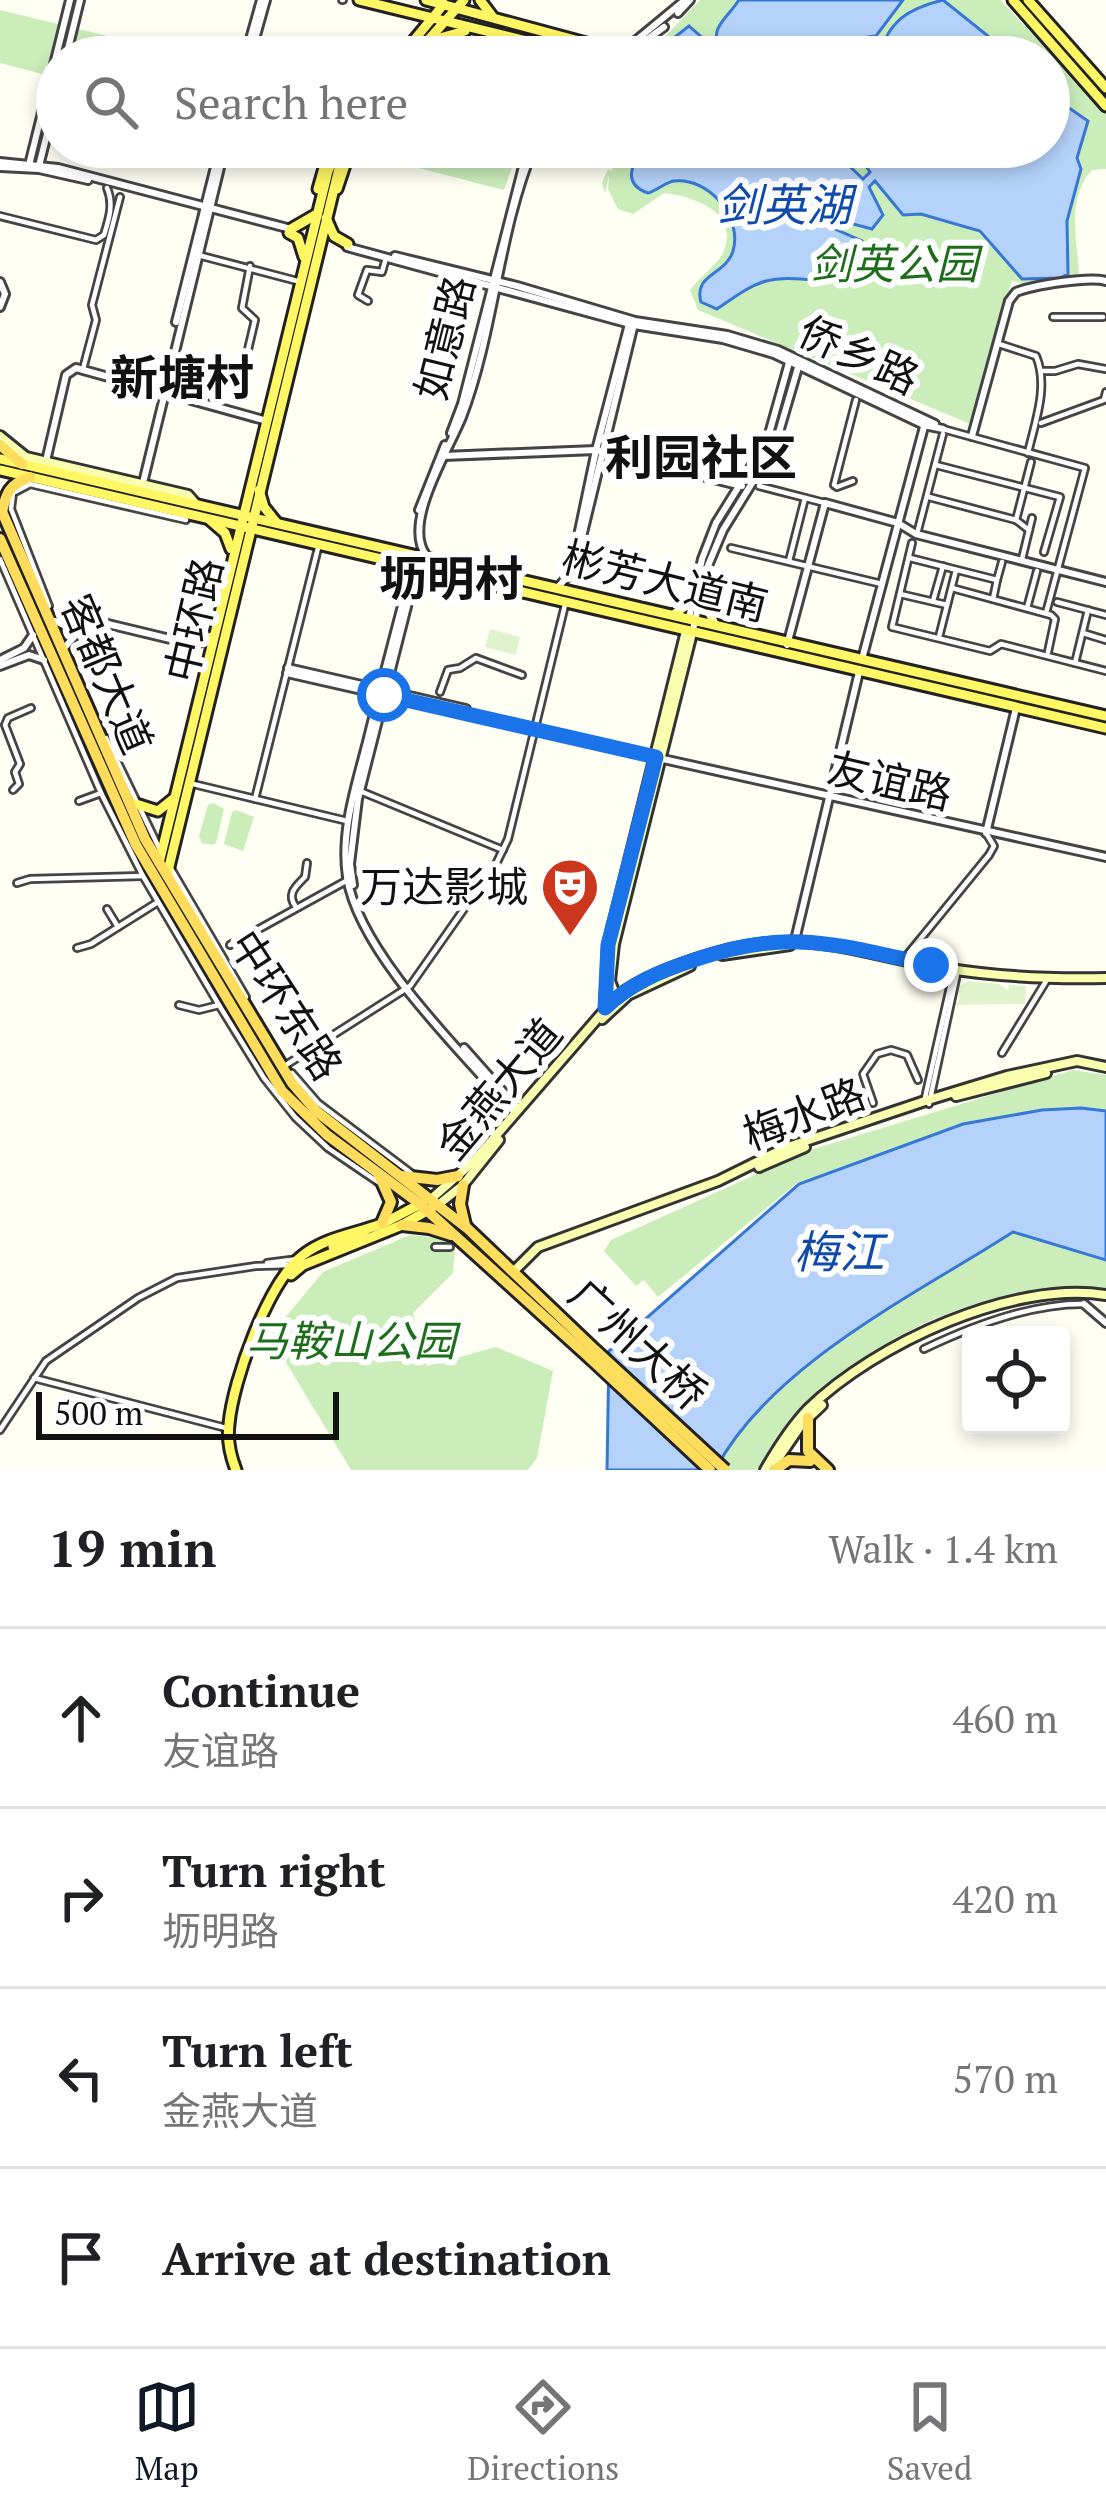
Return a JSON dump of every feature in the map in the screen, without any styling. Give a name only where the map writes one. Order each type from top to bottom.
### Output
[{"type":"highway","points":[[0,446],[22,464]]},
{"type":"highway","points":[[1,510],[7,492],[30,477]]},
{"type":"highway","name":"客都大道","points":[[1,510],[3,534],[158,867]]},
{"type":"highway","name":"客都大道","points":[[30,595],[103,778],[129,809],[136,844],[158,867]]},
{"type":"highway","points":[[53,682],[65,691]]},
{"type":"highway","points":[[91,770],[103,778]]},
{"type":"highway","name":"中环东路","points":[[158,867],[216,983],[297,1114],[377,1173],[400,1180]]},
{"type":"highway","name":"中环东路","points":[[185,918],[316,1111],[429,1204]]},
{"type":"highway","points":[[200,973],[216,983]]},
{"type":"highway","points":[[264,1064],[284,1067],[279,1086]]},
{"type":"highway","points":[[376,1225],[400,1180],[464,1177],[458,1237]]},
{"type":"highway","points":[[402,1226],[429,1228],[458,1237],[489,1250],[515,1268],[600,1353],[586,1361],[494,1277],[476,1255],[458,1237],[429,1204]]},
{"type":"highway","points":[[476,1255],[515,1268]]},
{"type":"highway","name":"广州大桥","points":[[515,1268],[553,1318],[710,1470]]},
{"type":"highway","name":"广州大桥","points":[[553,1318],[725,1470]]},
{"type":"highway","points":[[804,1420],[801,1444],[819,1467]]},
{"type":"highway","points":[[804,1420],[808,1451],[819,1467]]},
{"type":"highway","points":[[771,1470],[789,1460],[819,1467]]},
{"type":"main road","points":[[359,0],[505,36]]},
{"type":"main road","points":[[426,0],[453,3],[559,36]]},
{"type":"main road","points":[[479,0],[492,16]]},
{"type":"main road","points":[[1012,0],[1044,36]]},
{"type":"main road","points":[[1033,2],[1062,36]]},
{"type":"main road","points":[[419,36],[431,19],[453,3]]},
{"type":"main road","points":[[430,36],[453,3]]},
{"type":"main road","points":[[392,6],[410,26],[409,36]]},
{"type":"main road","points":[[444,36],[477,30]]},
{"type":"main road","points":[[1070,46],[1106,88]]},
{"type":"main road","points":[[1070,65],[1106,106]]},
{"type":"main road","points":[[330,168],[317,192],[334,236],[347,245]]},
{"type":"main road","points":[[205,517],[225,533],[237,555],[278,530],[254,488],[305,263],[335,168]]},
{"type":"main road","points":[[305,263],[298,238],[290,231],[323,211]]},
{"type":"main road","points":[[213,506],[234,501],[254,488],[316,256],[323,211]]},
{"type":"main road","points":[[316,256],[335,245],[347,245]]},
{"type":"main road","points":[[0,436],[21,454],[141,487]]},
{"type":"main road","name":"彬芳大道南","points":[[0,459],[213,506],[319,544],[400,557]]},
{"type":"main road","name":"彬芳大道南","points":[[0,470],[205,517],[246,521]]},
{"type":"main road","name":"中环路","points":[[158,867],[212,637],[254,488]]},
{"type":"main road","name":"彬芳大道南","points":[[278,530],[566,602],[666,619]]},
{"type":"main road","name":"中环路","points":[[158,867],[174,847],[237,555]]},
{"type":"main road","name":"彬芳大道南","points":[[430,565],[555,588],[690,629],[787,645],[1106,728]]},
{"type":"main road","points":[[684,653],[713,630],[701,595]]},
{"type":"main road","points":[[684,653],[666,619],[692,602]]},
{"type":"main road","points":[[605,1008],[608,945],[690,629]]},
{"type":"main road","name":"彬芳大道南","points":[[713,630],[860,666],[1106,716]]},
{"type":"main road","points":[[206,662],[190,646],[212,637]]},
{"type":"main road","points":[[616,997],[610,981],[614,944],[658,756]]},
{"type":"main road","points":[[129,809],[158,811],[173,799]]},
{"type":"main road","points":[[136,844],[158,867]]},
{"type":"main road","name":"金燕大道","points":[[464,1177],[616,997],[645,978],[713,953],[763,940],[795,940],[964,970],[1106,981]]},
{"type":"main road","name":"金燕大道","points":[[238,1470],[231,1430],[239,1398],[274,1298],[298,1263],[402,1226],[464,1177],[607,1014],[648,983],[724,955],[785,945],[819,947],[955,974],[1106,981]]},
{"type":"main road","name":"梅水路","points":[[515,1268],[540,1250],[696,1195],[839,1132],[927,1102],[1074,1065],[1106,1068]]},
{"type":"main road","name":"金燕大道","points":[[238,1470],[229,1448],[231,1411],[267,1300],[282,1277],[356,1229],[429,1204]]},
{"type":"main road","points":[[771,1470],[804,1420],[855,1372],[944,1324],[1033,1298],[1078,1292],[1106,1298]]},
{"type":"street","points":[[61,36],[70,0]]},
{"type":"street","points":[[71,36],[80,0]]},
{"type":"street","points":[[253,36],[263,0]]},
{"type":"street","points":[[644,36],[687,0]]},
{"type":"street","points":[[29,166],[36,138]]},
{"type":"street","points":[[11,162],[34,146]]},
{"type":"street","points":[[0,164],[29,166]]},
{"type":"street","points":[[0,164],[36,167]]},
{"type":"street","points":[[43,168],[290,231]]},
{"type":"street","points":[[58,168],[205,209]]},
{"type":"street","points":[[141,487],[217,168]]},
{"type":"street","name":"如意路","points":[[417,541],[420,502],[462,404],[525,168]]},
{"type":"street","points":[[0,216],[97,240],[108,224],[112,199],[107,188]]},
{"type":"street","points":[[83,369],[96,320],[92,305],[119,197]]},
{"type":"street","name":"侨乡路","points":[[347,245],[471,279]]},
{"type":"street","name":"侨乡路","points":[[347,245],[632,322],[727,335],[795,360],[943,432]]},
{"type":"street","points":[[198,255],[301,282]]},
{"type":"street","points":[[368,301],[358,296],[363,274],[382,272],[386,258]]},
{"type":"street","points":[[499,260],[517,288],[487,308],[471,279],[499,260]]},
{"type":"street","points":[[242,376],[255,320],[242,308],[250,266]]},
{"type":"street","points":[[972,436],[1009,301],[1016,292],[1091,277],[1106,281]]},
{"type":"street","points":[[0,282],[5,294],[0,307]]},
{"type":"street","points":[[1053,316],[1103,316]]},
{"type":"street","points":[[579,594],[572,574],[632,322]]},
{"type":"street","points":[[998,344],[1036,356],[1041,370],[1028,453]]},
{"type":"street","points":[[690,629],[702,559],[716,523],[767,441],[795,360]]},
{"type":"street","points":[[690,629],[723,530],[775,446],[795,360]]},
{"type":"street","points":[[1041,370],[1078,364],[1106,369]]},
{"type":"street","points":[[46,461],[66,374],[76,368],[267,421]]},
{"type":"street","points":[[1041,423],[1105,396]]},
{"type":"street","points":[[853,481],[837,488],[834,484],[856,400]]},
{"type":"street","points":[[795,940],[860,666],[925,422]]},
{"type":"street","points":[[919,530],[943,432],[1085,468],[1046,613]]},
{"type":"street","points":[[442,456],[598,450],[742,486]]},
{"type":"street","points":[[903,458],[913,461]]},
{"type":"street","points":[[1016,520],[1030,462]]},
{"type":"street","points":[[935,465],[1060,496],[1044,552]]},
{"type":"street","points":[[186,520],[31,484],[13,493],[11,509],[30,595],[33,635],[101,793],[212,940],[284,1067],[408,987],[503,850],[566,602]]},
{"type":"street","points":[[759,486],[898,523],[916,534],[1106,582]]},
{"type":"street","points":[[789,561],[805,497]]},
{"type":"street","points":[[929,497],[1016,520],[1030,530]]},
{"type":"street","points":[[787,645],[825,503]]},
{"type":"street","points":[[1022,559],[1032,518]]},
{"type":"street","points":[[408,987],[371,929],[352,882],[353,823],[382,692],[408,583],[400,557],[417,541],[430,565],[413,583],[382,692],[348,821],[347,880],[367,928],[408,987],[517,1112]]},
{"type":"street","points":[[912,543],[892,627],[990,651],[1001,644],[1106,670]]},
{"type":"street","points":[[256,799],[319,544]]},
{"type":"street","points":[[731,548],[882,584]]},
{"type":"street","points":[[908,558],[997,580]]},
{"type":"street","points":[[0,560],[55,621],[129,809]]},
{"type":"street","points":[[993,599],[1001,562]]},
{"type":"street","points":[[933,602],[943,566]]},
{"type":"street","points":[[939,637],[956,570]]},
{"type":"street","points":[[1027,608],[1037,571]]},
{"type":"street","points":[[555,588],[572,574]]},
{"type":"street","points":[[952,588],[1046,613],[1055,619],[1048,652]]},
{"type":"street","points":[[900,593],[947,605]]},
{"type":"street","points":[[1057,602],[1106,615]]},
{"type":"street","points":[[1075,663],[1088,610]]},
{"type":"street","points":[[55,621],[77,628],[108,624],[190,646]]},
{"type":"street","points":[[66,646],[77,628]]},
{"type":"street","points":[[1082,633],[1106,640]]},
{"type":"street","points":[[0,663],[20,654],[33,635]]},
{"type":"street","points":[[20,654],[44,660]]},
{"type":"street","points":[[440,692],[448,670],[476,658],[522,676]]},
{"type":"street","name":"友谊路","points":[[287,670],[828,798],[1106,856]]},
{"type":"street","points":[[904,959],[994,846],[986,833],[1016,708]]},
{"type":"street","points":[[13,790],[19,784],[15,772],[20,764],[5,725],[8,718],[31,709]]},
{"type":"street","points":[[189,783],[348,821]]},
{"type":"street","points":[[360,790],[503,850]]},
{"type":"street","points":[[79,801],[101,793]]},
{"type":"street","points":[[296,908],[294,889],[305,878],[307,863]]},
{"type":"street","points":[[17,883],[158,867]]},
{"type":"street","points":[[158,867],[158,902],[264,1078],[328,1148],[400,1180]]},
{"type":"street","points":[[212,940],[230,945],[347,880]]},
{"type":"street","points":[[77,948],[158,902]]},
{"type":"street","points":[[107,909],[118,927]]},
{"type":"street","points":[[226,962],[230,945]]},
{"type":"street","points":[[927,1102],[955,974]]},
{"type":"street","points":[[1002,1053],[1048,978]]},
{"type":"street","points":[[179,1005],[199,1010],[219,1005]]},
{"type":"street","points":[[874,1102],[863,1074],[877,1054],[891,1050],[907,1055],[918,1080]]},
{"type":"street","points":[[435,1247],[458,1237]]},
{"type":"street","points":[[256,1266],[298,1263]]},
{"type":"street","points":[[0,1430],[33,1378],[59,1350],[138,1298],[177,1278],[298,1263]]},
{"type":"street","points":[[272,1266],[282,1277]]},
{"type":"street","points":[[924,1349],[1002,1319],[1061,1305],[1086,1304],[1106,1323]]},
{"type":"street","points":[[33,1378],[226,1428]]},
{"type":"green space","name":"剑英公园","points":[[700,0],[1000,0],[1034,36],[666,36]]},
{"type":"green space","points":[[0,10],[107,36],[36,36],[36,72],[0,63]]},
{"type":"green space","name":"剑英公园","points":[[1070,73],[1106,111],[1106,169],[1092,170],[1076,206],[1079,273],[1047,285],[1012,280],[970,424],[698,310],[690,290],[723,253],[726,227],[720,217],[701,203],[664,193],[633,214],[618,209],[608,189],[609,175],[605,193],[602,183],[611,171],[1070,168]]},
{"type":"green space","points":[[418,168],[512,168],[504,190]]},
{"type":"green space","points":[[490,629],[520,637],[516,655],[485,647]]},
{"type":"green space","points":[[208,805],[224,809],[212,845],[202,843],[199,836]]},
{"type":"green space","points":[[236,810],[254,817],[243,851],[224,844]]},
{"type":"green space","points":[[969,981],[999,984],[1008,990],[1009,985],[1026,986],[1025,1004],[954,1005],[959,1001],[959,986]]},
{"type":"green space","points":[[1073,1070],[1106,1075],[1106,1111],[1042,1110],[963,1124],[797,1183],[658,1297],[644,1280],[636,1286],[604,1251],[611,1240],[810,1150]]},
{"type":"green space","points":[[1013,1232],[1106,1260],[1106,1292],[1054,1290],[1004,1297],[954,1311],[907,1332],[823,1391],[757,1470],[715,1470],[771,1397],[808,1365],[890,1307]]},
{"type":"green space","name":"马鞍山公园","points":[[410,1235],[438,1238],[455,1247],[453,1273],[413,1313],[427,1366],[496,1347],[553,1371],[537,1458],[528,1470],[351,1470],[270,1336],[323,1272]]},
{"type":"water","name":"剑英湖","points":[[739,0],[903,0],[876,36],[716,36]]},
{"type":"water","points":[[943,0],[988,36],[887,36],[902,18]]},
{"type":"water","points":[[689,26],[700,36],[676,36]]},
{"type":"water","name":"剑英湖","points":[[1070,109],[1088,121],[1067,221],[1068,274],[1060,278],[1022,279],[980,231],[921,214],[903,215],[875,181],[869,187],[883,215],[872,229],[842,221],[835,225],[862,241],[850,272],[828,280],[766,281],[717,309],[701,302],[700,293],[733,251],[735,238],[728,213],[699,186],[674,181],[648,193],[632,179],[633,168],[851,168],[863,179],[870,172],[867,168],[1070,168]]},
{"type":"water","name":"梅江","points":[[1081,1108],[1106,1111],[1106,1260],[1013,1232],[890,1307],[808,1365],[740,1432],[715,1470],[607,1470],[609,1351],[799,1184],[963,1124]]},
{"type":"place","name":"万达影城","points":[[570,938]]},
{"type":"district","name":"新塘村","points":[[182,378]]},
{"type":"district","name":"利园社区","points":[[701,458]]},
{"type":"district","name":"坜明村","points":[[451,579]]},
{"type":"route","points":[[384,695],[656,757],[608,945],[605,1008],[665,969],[763,940],[828,943],[931,965]]}]
